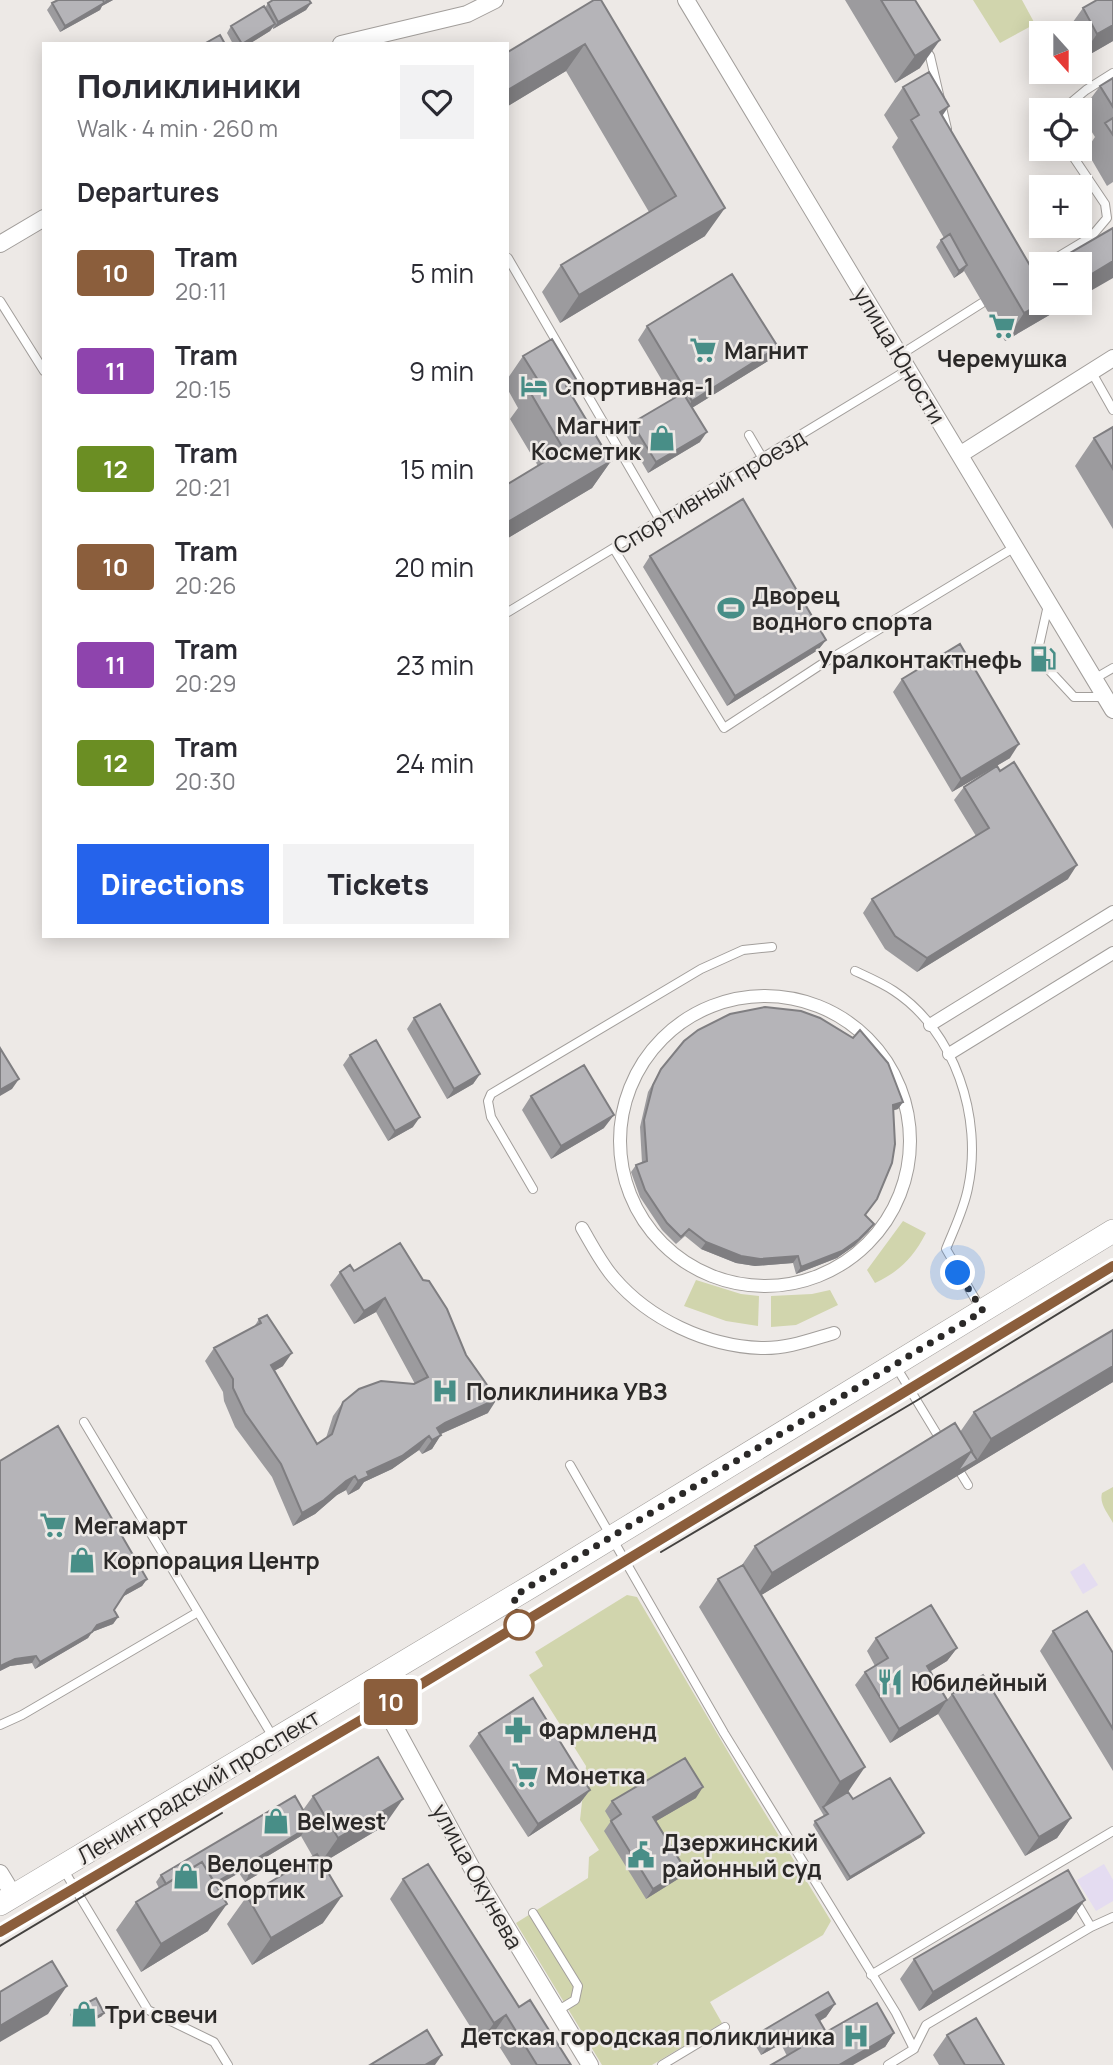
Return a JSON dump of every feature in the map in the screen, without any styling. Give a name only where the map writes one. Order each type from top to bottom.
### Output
[{"type":"main road","name":"Ленинградский проспект","points":[[7,1900],[372,1683],[1113,1231]]},
{"type":"street","points":[[358,42],[376,40],[467,14],[495,0]]},
{"type":"street","name":"улица Юности","points":[[686,0],[1109,704]]},
{"type":"street","points":[[0,244],[42,219]]},
{"type":"street","points":[[961,454],[1113,358]]},
{"type":"street","points":[[930,1026],[1113,912]]},
{"type":"street","points":[[949,1054],[1113,953]]},
{"type":"street","points":[[762,997],[817,1007],[837,1016],[867,1038],[889,1065],[898,1083],[909,1116],[911,1142],[895,1209],[880,1231],[862,1250],[841,1265],[821,1273],[765,1285],[711,1275],[697,1269],[662,1245],[640,1216],[625,1182],[620,1131],[625,1102],[635,1075],[652,1050],[673,1029],[717,1004],[762,997]]},
{"type":"street","points":[[582,1228],[602,1262],[628,1292],[658,1315],[692,1332],[740,1346],[762,1348],[793,1345],[834,1333]]},
{"type":"street","name":"улица Окунева","points":[[372,1683],[480,1883],[590,2065]]},
{"type":"street","points":[[0,1873],[7,1900]]},
{"type":"lane","points":[[923,45],[930,56],[949,138]]},
{"type":"lane","points":[[1076,98],[1113,73]]},
{"type":"lane","points":[[1066,252],[1091,237],[1107,218],[1105,204],[1076,161]]},
{"type":"lane","points":[[1105,204],[1113,199]]},
{"type":"lane","points":[[509,260],[660,520]]},
{"type":"lane","points":[[0,301],[42,368]]},
{"type":"lane","points":[[900,355],[982,303]]},
{"type":"lane","name":"Спортивный проезд","points":[[509,611],[909,369]]},
{"type":"lane","points":[[1091,371],[1113,410]]},
{"type":"lane","points":[[748,435],[763,459]]},
{"type":"lane","points":[[614,549],[724,728],[825,662],[1016,547]]},
{"type":"lane","points":[[1049,603],[1038,650],[1048,669],[1074,697],[1109,704]]},
{"type":"lane","points":[[1094,679],[1113,668]]},
{"type":"lane","points":[[533,1189],[491,1117],[488,1101],[491,1094],[718,960],[743,950],[772,947]]},
{"type":"lane","points":[[855,971],[895,992],[930,1026],[949,1054],[960,1081],[967,1108],[971,1156],[968,1188],[946,1249],[983,1311]]},
{"type":"lane","points":[[895,1365],[948,1453]]},
{"type":"lane","points":[[84,1422],[275,1739]]},
{"type":"lane","points":[[955,1464],[968,1485]]},
{"type":"lane","points":[[570,1465],[724,1733],[914,2049]]},
{"type":"lane","points":[[0,1725],[22,1715],[198,1612]]},
{"type":"lane","points":[[871,1975],[1113,1831]]},
{"type":"lane","points":[[1054,1866],[1060,1876]]},
{"type":"lane","points":[[62,1867],[148,2010],[214,2042],[228,2065]]},
{"type":"lane","points":[[1073,1896],[1091,1927]]},
{"type":"lane","points":[[533,1913],[578,1986],[575,2000],[557,2011]]},
{"type":"lane","points":[[888,2065],[914,2049],[926,2025],[1091,1927],[1113,1917]]},
{"type":"lane","points":[[662,2065],[725,2027]]},
{"type":"shaded area","points":[[1084,1563],[1098,1585],[1083,1594],[1070,1572]]},
{"type":"shaded area","points":[[1104,1864],[1113,1880],[1113,1901],[1096,1911],[1077,1880]]},
{"type":"green space","points":[[973,0],[1022,0],[1033,21],[1029,21],[1029,27],[1000,43]]},
{"type":"green space","points":[[903,1221],[926,1233],[905,1263],[875,1283],[867,1270]]},
{"type":"green space","points":[[696,1280],[741,1294],[759,1296],[758,1326],[726,1321],[684,1306]]},
{"type":"green space","points":[[830,1290],[838,1305],[796,1325],[771,1327],[771,1296],[812,1294]]},
{"type":"green space","points":[[1113,1487],[1113,1523],[1101,1497],[1102,1493]]},
{"type":"green space","points":[[627,1595],[637,1597],[831,1921],[823,1935],[710,2002],[722,2023],[652,2065],[602,2065],[516,1923],[588,1878],[589,1857],[599,1850],[580,1820],[586,1766],[529,1675],[543,1666],[535,1652]]},
{"type":"building","points":[[58,0],[103,0],[104,3],[65,26],[52,3]]},
{"type":"building","points":[[273,0],[309,0],[311,3],[278,22],[268,3]]},
{"type":"building","points":[[594,0],[601,0],[725,208],[579,295],[561,265],[676,196],[585,44],[509,89],[509,51]]},
{"type":"building","points":[[881,0],[915,0],[940,40],[915,56]]},
{"type":"building","points":[[1097,0],[1113,0],[1113,25],[1097,34],[1083,8]]},
{"type":"building","points":[[264,6],[275,24],[245,42],[241,42],[231,26]]},
{"type":"building","points":[[220,35],[224,42],[208,42]]},
{"type":"building","points":[[929,72],[949,106],[940,112],[1029,264],[1029,310],[1024,313],[911,120],[919,115],[903,87]]},
{"type":"building","points":[[1113,78],[1113,107],[1100,86]]},
{"type":"building","points":[[1113,118],[1113,135],[1105,123]]},
{"type":"building","points":[[1113,228],[1113,261],[1092,274],[1092,252],[1072,252]]},
{"type":"building","points":[[950,234],[967,265],[959,271],[941,240]]},
{"type":"building","name":"Магнит","points":[[732,274],[778,347],[692,401],[647,326]]},
{"type":"building","points":[[552,339],[576,379],[566,386],[611,461],[509,521],[509,483],[564,450],[530,392],[541,385],[523,356]]},
{"type":"building","name":"Магнит Косметик","points":[[683,393],[707,432],[656,462],[632,423]]},
{"type":"building","points":[[1113,427],[1113,469],[1094,438]]},
{"type":"building","name":"Дворец водного спорта","points":[[743,499],[826,640],[735,696],[650,556]]},
{"type":"building","points":[[960,644],[1019,744],[961,779],[902,679]]},
{"type":"building","points":[[1014,762],[1077,865],[927,958],[895,936],[872,899],[989,828],[964,787],[997,766],[1000,771]]},
{"type":"building","points":[[440,1004],[480,1074],[454,1089],[414,1018]]},
{"type":"building","points":[[765,1007],[801,1011],[820,1018],[853,1038],[860,1030],[888,1063],[903,1102],[893,1105],[895,1144],[892,1163],[877,1199],[865,1215],[874,1224],[842,1251],[801,1267],[798,1256],[760,1259],[741,1256],[706,1242],[689,1229],[681,1237],[667,1223],[645,1190],[636,1165],[647,1161],[644,1120],[653,1085],[661,1069],[684,1041],[698,1030],[730,1014]]},
{"type":"building","points":[[376,1040],[420,1117],[395,1131],[350,1055]]},
{"type":"building","points":[[0,1048],[19,1079],[0,1090]]},
{"type":"building","points":[[584,1065],[614,1115],[561,1146],[531,1096]]},
{"type":"building","name":"Поликлиника УВЗ","points":[[400,1243],[423,1280],[429,1281],[447,1309],[466,1355],[497,1399],[445,1423],[437,1428],[441,1435],[432,1440],[429,1436],[402,1456],[367,1472],[369,1476],[358,1481],[355,1476],[346,1481],[324,1500],[302,1513],[281,1464],[245,1413],[233,1388],[233,1379],[214,1348],[261,1323],[259,1319],[267,1315],[292,1353],[271,1365],[317,1444],[332,1434],[343,1402],[359,1389],[381,1381],[414,1384],[428,1377],[385,1298],[364,1311],[340,1272],[350,1265],[354,1271]]},
{"type":"building","points":[[1113,1330],[1113,1366],[991,1439],[974,1412]]},
{"type":"building","points":[[955,1423],[972,1451],[772,1573],[755,1546]]},
{"type":"building","name":"Мегамарт","points":[[58,1426],[147,1579],[127,1590],[114,1610],[118,1617],[97,1625],[92,1632],[40,1662],[36,1656],[15,1659],[0,1666],[0,1461]]},
{"type":"building","points":[[971,1451],[977,1460],[957,1472]]},
{"type":"building","points":[[743,1565],[865,1767],[840,1782],[718,1579]]},
{"type":"building","name":"Юбилейный","points":[[931,1605],[957,1648],[927,1666],[947,1700],[899,1729],[865,1672],[888,1658],[876,1638]]},
{"type":"building","points":[[1087,1611],[1113,1653],[1113,1729],[1053,1631]]},
{"type":"building","points":[[983,1675],[1071,1818],[1039,1837],[952,1694]]},
{"type":"building","name":"Монетка","points":[[533,1698],[590,1790],[538,1824],[479,1733]]},
{"type":"building","points":[[378,1757],[403,1799],[338,1838],[313,1796]]},
{"type":"building","name":"Дзержинский районный суд","points":[[685,1758],[703,1787],[653,1817],[685,1869],[653,1889],[611,1821],[621,1814],[612,1801]]},
{"type":"building","points":[[890,1778],[924,1833],[850,1877],[815,1821],[828,1814],[823,1807],[848,1792],[853,1799]]},
{"type":"building","points":[[295,1796],[303,1810],[298,1817],[305,1829],[256,1859],[262,1868],[249,1875],[244,1866],[215,1883],[202,1862],[166,1884],[161,1875]]},
{"type":"building","points":[[317,1854],[342,1896],[271,1938],[247,1896]]},
{"type":"building","points":[[202,1862],[227,1904],[161,1944],[136,1902]]},
{"type":"building","points":[[428,1864],[519,2007],[530,2000],[571,2065],[537,2065],[506,2015],[494,2023],[403,1879]]},
{"type":"building","points":[[1068,1870],[1085,1900],[933,1992],[914,1959]]},
{"type":"building","points":[[52,1961],[67,1986],[0,2026],[0,1992]]},
{"type":"building","name":"Детская городская поликлиника","points":[[828,1992],[835,2004],[816,2015],[826,2032],[877,2003],[894,2033],[839,2065],[771,2065],[800,2048],[790,2031],[771,2042],[764,2030]]},
{"type":"building","points":[[96,1998],[104,2013],[80,2026],[72,2011]]},
{"type":"building","points":[[976,2018],[1004,2065],[965,2065],[947,2035]]},
{"type":"building","points":[[427,2030],[442,2055],[425,2065],[370,2065]]},
{"type":"tram line","points":[[0,1932],[385,1706],[1113,1266]]},
{"type":"tram line","name":"10","points":[[0,1932],[385,1706],[1113,1266]]},
{"type":"tram line","points":[[661,1552],[916,1401],[1113,1280]]},
{"type":"tram line","points":[[0,1946],[222,1813]]},
{"type":"place","name":"Черемушка","points":[[1002,326]]},
{"type":"place","name":"Магнит","points":[[703,350]]},
{"type":"place","name":"Спортивная-1","points":[[534,386]]},
{"type":"place","name":"Магнит Косметик","points":[[662,438]]},
{"type":"place","name":"Дворец водного спорта","points":[[731,608]]},
{"type":"place","name":"Уралконтактнефь","points":[[1043,659]]},
{"type":"place","name":"Поликлиника УВЗ","points":[[445,1391]]},
{"type":"place","name":"Мегамарт","points":[[53,1525]]},
{"type":"place","name":"Корпорация Центр","points":[[82,1560]]},
{"type":"place","name":"Юбилейный","points":[[890,1682]]},
{"type":"place","name":"Фармленд","points":[[518,1730]]},
{"type":"place","name":"Монетка","points":[[525,1775]]},
{"type":"place","name":"Belwest","points":[[276,1821]]},
{"type":"place","name":"Дзержинский районный суд","points":[[641,1855]]},
{"type":"place","name":"Велоцентр Спортик","points":[[186,1876]]},
{"type":"place","name":"Три свечи","points":[[84,2014]]},
{"type":"place","name":"Детская городская поликлиника","points":[[856,2036]]},
{"type":"route","points":[[519,1625],[514,1596],[983,1311],[958,1273]]}]
